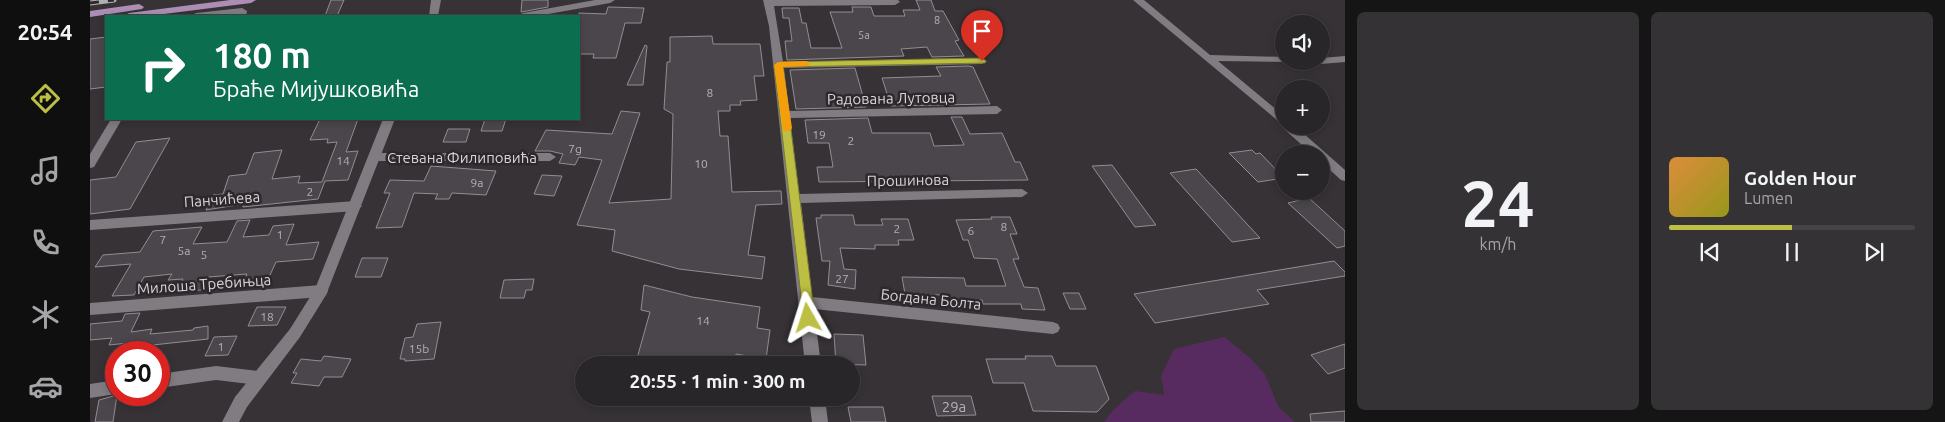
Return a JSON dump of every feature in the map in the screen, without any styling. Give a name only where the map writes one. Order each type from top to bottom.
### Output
[{"type":"main road","points":[[90,14],[194,0]]},
{"type":"main road","points":[[150,15],[170,14],[251,0]]},
{"type":"main road","points":[[90,22],[105,19]]},
{"type":"street","points":[[434,15],[436,0]]},
{"type":"street","points":[[539,15],[555,14],[610,0]]},
{"type":"street","points":[[1138,0],[1210,58],[1275,114]]},
{"type":"street","points":[[812,356],[785,115],[769,2],[895,2]]},
{"type":"street","points":[[204,15],[236,11],[242,12],[242,15]]},
{"type":"street","points":[[1210,58],[1275,60]]},
{"type":"street","points":[[1330,60],[1345,59]]},
{"type":"street","points":[[778,65],[982,61]]},
{"type":"street","name":"Радована Лутовца","points":[[785,115],[998,110]]},
{"type":"street","points":[[90,164],[115,120]]},
{"type":"street","name":"Стевана Филиповића","points":[[230,422],[258,378],[295,333],[321,291],[389,120]]},
{"type":"street","points":[[1298,135],[1309,145]]},
{"type":"street","name":"Стевана Филиповића","points":[[374,157],[550,157]]},
{"type":"street","points":[[1330,164],[1345,177]]},
{"type":"street","name":"Прошинова","points":[[795,199],[1022,193]]},
{"type":"street","name":"Панчићева","points":[[90,225],[356,206]]},
{"type":"street","name":"Милоша Требињца","points":[[90,309],[321,291]]},
{"type":"street","name":"Богдана Болта","points":[[806,302],[1052,328]]},
{"type":"street","points":[[170,379],[216,373],[258,378]]},
{"type":"street","points":[[90,391],[105,389]]},
{"type":"street","points":[[818,406],[820,422]]},
{"type":"shaded area","points":[[1224,337],[1249,357],[1265,374],[1278,406],[1295,422],[1104,422],[1114,409],[1135,391],[1164,395],[1161,376],[1174,349]]},
{"type":"building","points":[[331,0],[344,0],[337,15],[325,15]]},
{"type":"building","points":[[522,0],[548,0],[548,7],[521,12]]},
{"type":"building","points":[[916,0],[931,0],[935,11],[943,11],[959,40],[955,41],[964,56],[932,57],[927,47],[901,49],[904,56],[787,60],[785,41],[792,41],[789,18],[783,18],[782,8],[799,8],[802,23],[806,23],[811,48],[842,48],[830,12],[853,12],[852,7],[871,7],[874,16],[905,16],[903,10],[920,10]]},
{"type":"building","points":[[608,7],[644,8],[641,23],[625,23],[616,58],[593,58],[594,54],[580,54],[579,13],[606,14]]},
{"type":"building","points":[[712,36],[713,44],[760,44],[764,76],[754,76],[757,100],[740,101],[741,105],[730,105],[730,111],[718,111],[720,136],[728,136],[732,192],[781,191],[782,204],[756,205],[748,255],[765,257],[762,279],[679,269],[612,251],[615,230],[577,225],[602,160],[579,157],[575,165],[559,163],[563,154],[550,151],[535,151],[546,130],[612,134],[621,111],[640,113],[609,203],[671,199],[673,114],[664,109],[667,62],[670,62],[670,37]]},
{"type":"building","points":[[105,37],[105,87],[90,89],[90,39]]},
{"type":"building","points":[[645,45],[647,46],[643,85],[627,85]]},
{"type":"building","points":[[936,67],[973,67],[990,104],[891,106],[882,78],[941,76]]},
{"type":"building","points":[[855,68],[866,107],[796,109],[790,70]]},
{"type":"building","points":[[951,117],[962,117],[970,134],[1002,133],[1015,162],[1020,162],[1028,180],[819,182],[817,167],[833,167],[829,143],[808,143],[805,120],[868,118],[872,133],[930,133],[934,146],[964,145]]},
{"type":"building","points":[[320,120],[358,120],[346,152],[358,151],[348,180],[325,181],[318,199],[243,207],[243,204],[206,210],[213,195],[223,194],[229,176],[246,174],[254,153],[282,150],[272,179],[300,176],[298,183],[322,182],[337,142],[327,143],[328,139],[310,140]]},
{"type":"building","points":[[485,120],[506,120],[502,131],[481,131]]},
{"type":"building","points":[[448,129],[470,129],[466,142],[443,142]]},
{"type":"building","points":[[170,138],[130,209],[90,214],[90,180],[116,177],[136,142]]},
{"type":"building","points":[[1252,150],[1256,154],[1260,153],[1275,169],[1275,179],[1258,182],[1229,153]]},
{"type":"building","points":[[1112,165],[1156,225],[1135,227],[1092,166]]},
{"type":"building","points":[[431,166],[496,171],[486,195],[452,193],[449,199],[435,199],[438,194],[414,193],[402,227],[376,228],[390,193],[384,193],[390,180],[424,181]]},
{"type":"building","points":[[1196,169],[1260,238],[1232,242],[1170,173]]},
{"type":"building","points":[[542,175],[562,176],[554,196],[534,194]]},
{"type":"building","points":[[1311,200],[1345,231],[1345,246],[1337,248],[1288,203]]},
{"type":"building","points":[[821,215],[853,215],[855,225],[883,225],[881,219],[908,219],[914,240],[898,240],[899,245],[875,245],[875,249],[840,248],[844,269],[856,270],[855,289],[828,285],[830,261],[822,261],[816,218],[821,218]]},
{"type":"building","points":[[991,217],[1010,217],[1017,234],[1010,234],[1019,259],[1013,259],[1024,287],[1038,288],[1045,310],[1022,309],[1021,304],[983,304],[982,300],[945,300],[943,295],[905,294],[902,277],[964,278],[966,286],[1006,286],[997,259],[974,258],[968,240],[963,240],[956,220],[992,219]]},
{"type":"building","points":[[250,220],[243,237],[269,235],[273,226],[294,224],[286,245],[319,242],[313,259],[276,262],[265,286],[241,288],[247,274],[208,277],[202,290],[182,291],[183,289],[178,289],[183,279],[168,280],[172,274],[144,277],[134,295],[112,296],[131,264],[95,267],[103,255],[140,252],[153,231],[202,227],[193,244],[227,242],[237,221]]},
{"type":"building","points":[[362,258],[388,258],[381,277],[355,277]]},
{"type":"building","points":[[1334,261],[1345,272],[1345,276],[1257,290],[1269,304],[1155,323],[1134,294]]},
{"type":"building","points":[[534,279],[532,290],[526,290],[524,298],[500,298],[504,280]]},
{"type":"building","points":[[644,285],[692,297],[760,307],[757,328],[770,330],[766,356],[736,354],[736,356],[638,356],[650,312],[641,310]]},
{"type":"building","points":[[1063,293],[1079,293],[1086,309],[1070,309]]},
{"type":"building","points":[[257,307],[286,307],[277,325],[248,326]]},
{"type":"building","points":[[140,313],[131,332],[152,329],[150,334],[193,330],[194,328],[208,326],[208,339],[170,343],[170,341],[111,341],[112,338],[90,340],[90,324],[122,321],[125,314]]},
{"type":"building","points":[[441,322],[434,359],[405,361],[405,359],[400,359],[405,338],[413,337],[417,324]]},
{"type":"building","points":[[834,334],[863,335],[866,365],[860,365],[860,356],[835,356]]},
{"type":"building","points":[[237,336],[228,355],[205,356],[214,337]]},
{"type":"building","points":[[1345,344],[1345,368],[1328,374],[1311,355]]},
{"type":"building","points":[[324,356],[351,359],[342,377],[324,377],[319,386],[291,383],[297,373],[293,373],[301,359],[321,361]]},
{"type":"building","points":[[1025,356],[1052,356],[1056,366],[1096,366],[1109,399],[1097,412],[1033,411],[1024,383],[993,383],[986,359],[1026,359]]},
{"type":"building","points":[[932,396],[971,396],[976,415],[937,416]]},
{"type":"building","points":[[105,398],[105,406],[115,406],[113,422],[95,422],[99,400]]},
{"type":"building","points":[[848,407],[883,407],[886,422],[851,422]]},
{"type":"building","points":[[1345,411],[1345,422],[1311,422],[1310,414]]},
{"type":"railway","points":[[90,3],[114,0]]},
{"type":"slow traffic","points":[[786,128],[778,65],[806,64]]},
{"type":"route","points":[[808,318],[778,65],[982,61]]}]
